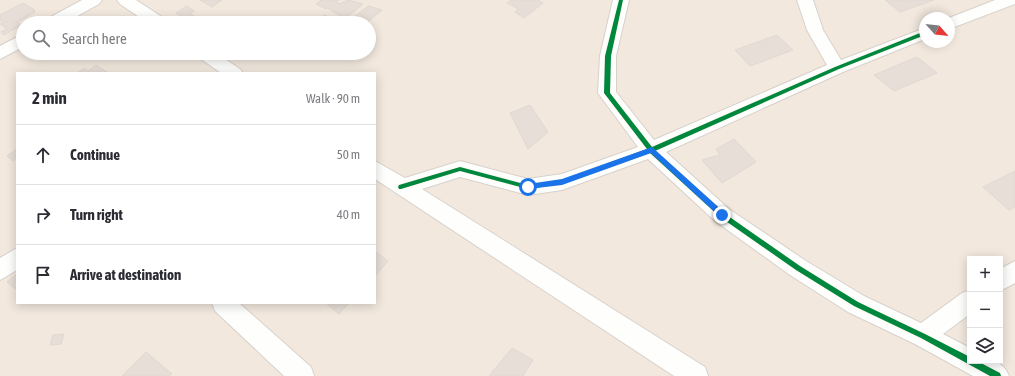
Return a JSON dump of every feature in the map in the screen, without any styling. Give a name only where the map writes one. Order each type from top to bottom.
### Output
[{"type":"street","points":[[65,16],[94,0]]},
{"type":"street","points":[[125,0],[149,16]]},
{"type":"street","points":[[621,0],[608,56],[607,93],[652,150],[722,215],[798,268],[856,304],[923,336],[996,376]]},
{"type":"street","points":[[805,0],[816,30],[837,68]]},
{"type":"street","points":[[955,22],[1010,0]]},
{"type":"street","points":[[401,187],[460,170],[528,187],[562,182],[652,150],[837,68],[919,35]]},
{"type":"street","points":[[0,53],[16,44]]},
{"type":"street","points":[[214,60],[232,72]]},
{"type":"street","points":[[376,170],[696,376]]},
{"type":"street","points":[[0,270],[16,259]]},
{"type":"street","points":[[1003,279],[1015,271]]},
{"type":"street","points":[[923,336],[942,320],[967,303]]},
{"type":"street","points":[[224,304],[302,376]]},
{"type":"shaded area","points":[[0,0],[1015,0],[1015,376],[0,376]]},
{"type":"building","points":[[200,0],[222,0],[212,7]]},
{"type":"building","points":[[321,0],[339,0],[336,2],[339,4],[348,0],[363,4],[348,16],[340,16],[328,8],[326,9],[316,4]]},
{"type":"building","points":[[511,0],[538,0],[543,3],[524,18],[515,12],[518,9],[507,3]]},
{"type":"building","points":[[885,0],[934,0],[900,12]]},
{"type":"building","points":[[23,3],[35,10],[33,11],[35,12],[28,16],[16,16],[16,28],[4,35],[1,32],[7,29],[0,24],[3,22],[0,20],[0,15]]},
{"type":"building","points":[[187,6],[194,11],[190,14],[194,16],[180,16],[176,13]]},
{"type":"building","points":[[368,6],[382,10],[375,16],[356,16]]},
{"type":"building","points":[[777,35],[793,50],[750,66],[735,50]]},
{"type":"building","points":[[917,57],[937,73],[894,91],[874,75]]},
{"type":"building","points":[[96,65],[107,72],[79,72],[85,68],[88,71]]},
{"type":"building","points":[[530,105],[548,132],[528,149],[510,113]]},
{"type":"building","points":[[734,139],[756,162],[722,183],[702,160],[720,155],[716,149]]},
{"type":"building","points":[[16,150],[16,159],[13,161],[7,156]]},
{"type":"building","points":[[1015,171],[1015,207],[1009,210],[983,187]]},
{"type":"building","points":[[376,252],[388,261],[376,275]]},
{"type":"building","points":[[16,275],[16,289],[7,282]]},
{"type":"building","points":[[327,304],[348,304],[339,314]]},
{"type":"building","points":[[64,334],[61,344],[50,345],[53,335]]},
{"type":"building","points":[[512,348],[533,360],[523,376],[489,376]]},
{"type":"building","points":[[146,352],[172,374],[169,376],[122,376]]},
{"type":"cycle path","points":[[621,0],[608,56],[607,93],[651,150],[722,215],[798,268],[856,304],[923,336],[997,376]]},
{"type":"cycle path","points":[[401,187],[460,169],[528,187],[562,182],[651,150],[837,68],[919,35]]},
{"type":"route","points":[[528,187],[562,182],[652,150],[722,215]]}]
